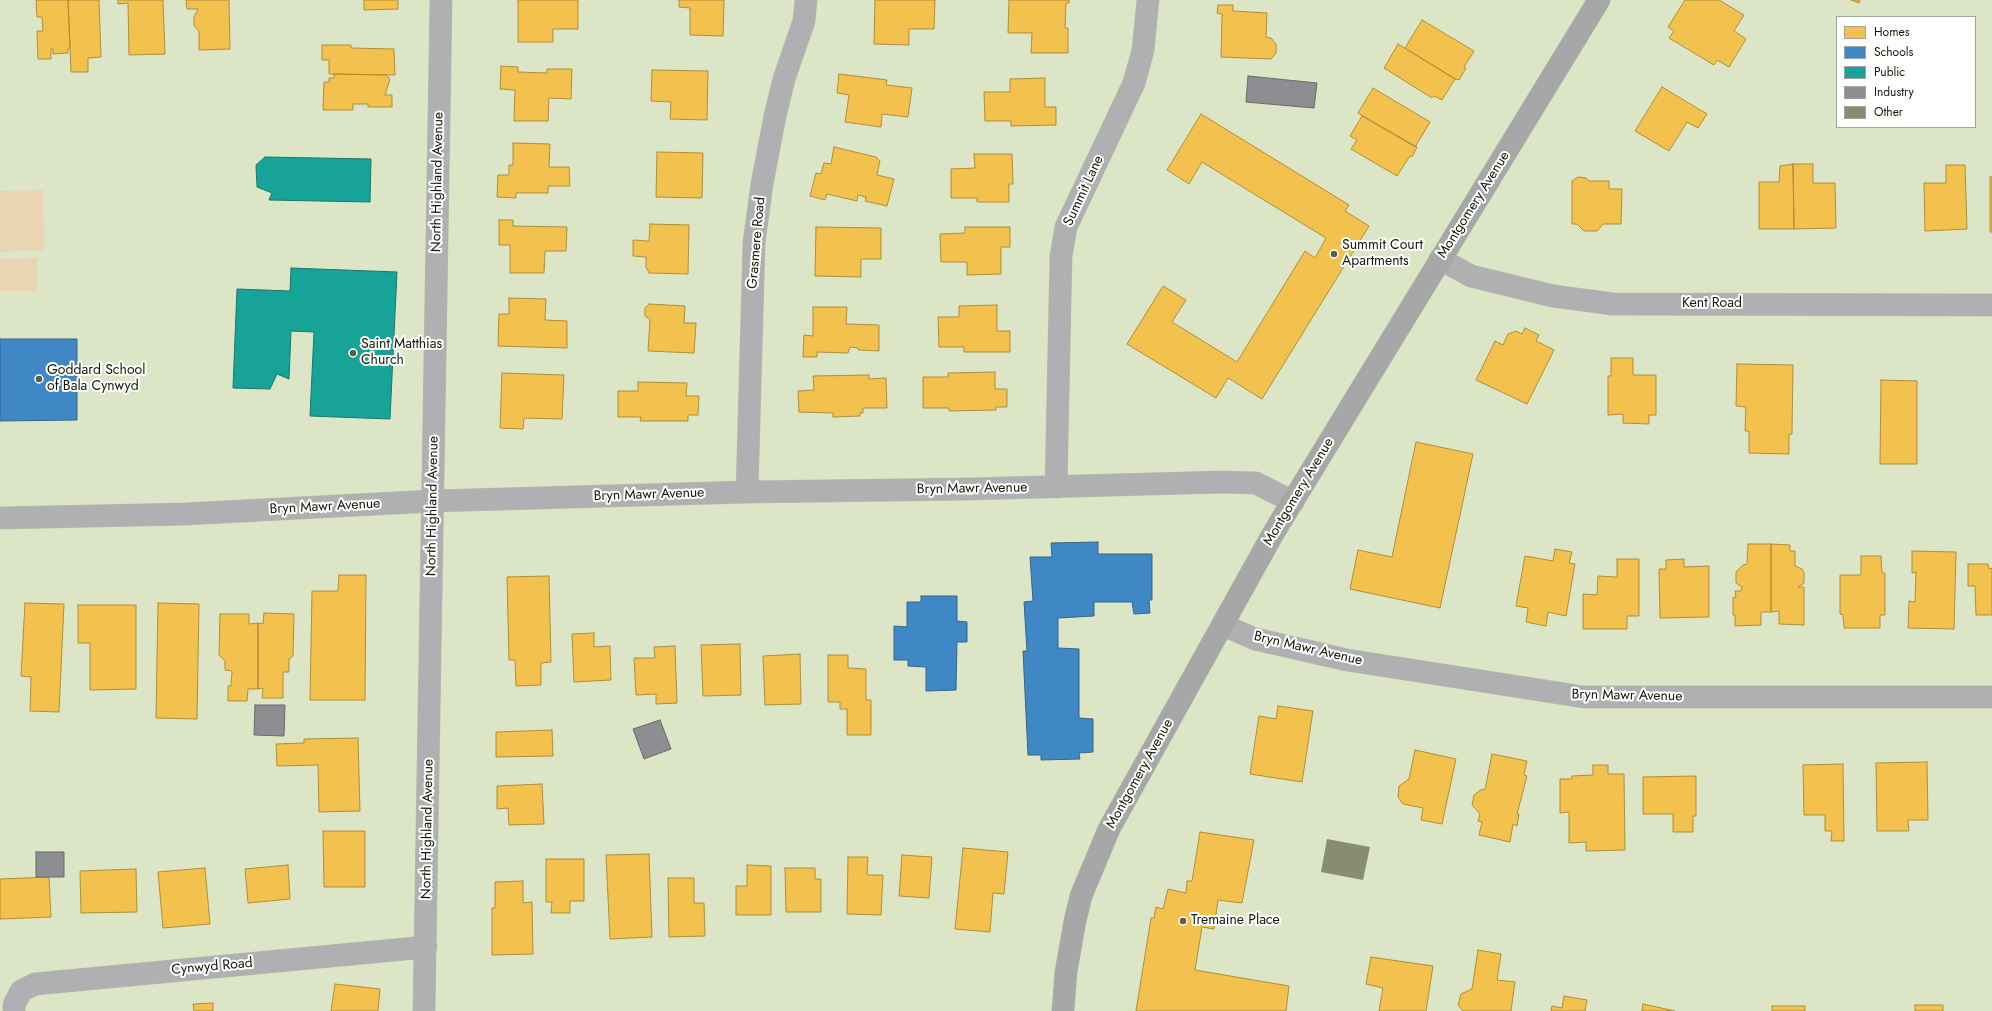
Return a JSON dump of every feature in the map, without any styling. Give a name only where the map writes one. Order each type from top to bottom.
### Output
[{"type":"main road","name":"Montgomery Avenue","points":[[1063,1011],[1066,972],[1074,921],[1090,872],[1109,829],[1274,532],[1599,0]]},
{"type":"street","name":"North Highland Avenue","points":[[424,1011],[441,0]]},
{"type":"street","name":"Grasmere Road","points":[[747,492],[754,243],[762,184],[775,116],[784,79],[804,21],[806,0]]},
{"type":"street","name":"Summit Lane","points":[[1056,487],[1061,256],[1063,242],[1066,227],[1134,83],[1143,50],[1148,0]]},
{"type":"street","name":"Kent Road","points":[[1440,259],[1471,276],[1553,296],[1613,304],[1992,305]]},
{"type":"street","name":"Bryn Mawr Avenue","points":[[0,518],[185,514],[433,501],[747,492],[1056,487],[1222,482],[1256,483],[1293,502]]},
{"type":"street","name":"Bryn Mawr Avenue","points":[[1222,625],[1255,639],[1347,660],[1584,697],[1992,697]]},
{"type":"street","name":"Cynwyd Road","points":[[14,1011],[14,1005],[21,991],[35,984],[426,947]]},
{"type":"shaded area","points":[[43,190],[44,250],[0,252],[0,191]]},
{"type":"shaded area","points":[[37,258],[37,291],[0,291],[0,259]]},
{"type":"building: Homes","points":[[36,0],[68,0],[70,48],[68,49],[68,53],[53,54],[53,49],[51,49],[51,59],[38,59],[37,31],[43,31],[42,17],[37,17]]},
{"type":"building: Homes","points":[[68,0],[99,0],[101,57],[88,58],[88,72],[71,72]]},
{"type":"building: Homes","points":[[118,0],[163,0],[165,54],[129,55],[128,3],[118,4]]},
{"type":"building: Homes","points":[[186,0],[229,0],[230,49],[199,50],[199,31],[194,26],[194,17],[198,9],[187,9]]},
{"type":"building: Homes","points":[[364,0],[398,0],[398,9],[364,10]]},
{"type":"building: Homes","points":[[518,0],[578,0],[578,29],[553,29],[553,42],[518,42]]},
{"type":"building: Homes","points":[[679,0],[724,0],[723,36],[690,35],[690,8],[679,7]]},
{"type":"building: Homes","points":[[875,0],[935,0],[934,29],[909,29],[909,45],[874,44]]},
{"type":"building: Homes","points":[[1009,0],[1069,0],[1069,3],[1066,3],[1065,28],[1068,28],[1068,53],[1031,53],[1032,33],[1008,33]]},
{"type":"building: Homes","points":[[1685,0],[1719,0],[1744,15],[1734,31],[1746,39],[1729,67],[1717,60],[1714,65],[1669,38],[1674,31],[1668,27]]},
{"type":"building: Homes","points":[[1851,0],[1860,0],[1859,3]]},
{"type":"building: Homes","points":[[1218,5],[1233,5],[1233,11],[1267,13],[1266,37],[1271,38],[1276,44],[1276,53],[1271,59],[1221,57],[1222,14],[1217,13]]},
{"type":"building: Homes","points":[[1422,20],[1474,51],[1464,67],[1466,68],[1459,80],[1405,48]]},
{"type":"building: Homes","points":[[1398,44],[1455,79],[1442,100],[1434,96],[1432,98],[1384,68]]},
{"type":"building: Homes","points":[[322,45],[351,45],[351,48],[394,49],[395,75],[329,74],[329,60],[322,60]]},
{"type":"building: Homes","points":[[501,66],[518,67],[518,72],[547,73],[547,69],[572,69],[571,99],[549,98],[548,121],[514,121],[515,90],[500,89]]},
{"type":"building: Homes","points":[[652,70],[708,71],[707,120],[670,119],[671,102],[651,101]]},
{"type":"building: Homes","points":[[334,74],[386,75],[390,79],[385,95],[392,95],[392,107],[368,107],[368,104],[353,104],[353,110],[323,110],[324,82],[329,82],[329,78],[334,78]]},
{"type":"building: Homes","points":[[839,74],[887,80],[886,85],[912,88],[908,117],[882,114],[881,127],[845,122],[849,95],[837,93]]},
{"type":"building: Homes","points":[[1045,78],[1045,107],[1056,107],[1056,125],[1011,126],[1011,121],[985,121],[984,92],[1010,92],[1010,79]]},
{"type":"building: Homes","points":[[1662,87],[1707,114],[1698,128],[1687,122],[1669,151],[1635,131]]},
{"type":"building: Homes","points":[[1373,88],[1430,122],[1415,147],[1358,113]]},
{"type":"building: Homes","name":"Summit Court Apartments","points":[[1201,114],[1349,205],[1345,211],[1369,226],[1262,399],[1228,378],[1216,398],[1127,344],[1163,286],[1186,300],[1172,322],[1237,362],[1305,251],[1315,258],[1326,238],[1202,162],[1189,184],[1167,170]]},
{"type":"building: Homes","points":[[1362,116],[1417,147],[1412,157],[1410,156],[1397,176],[1351,149],[1357,140],[1350,136]]},
{"type":"building: Homes","points":[[513,143],[550,144],[549,167],[569,167],[570,186],[548,186],[548,193],[516,193],[516,198],[497,197],[498,175],[509,175],[509,165],[513,165]]},
{"type":"building: Homes","points":[[834,147],[876,157],[880,161],[877,175],[894,179],[887,206],[865,201],[866,197],[858,195],[857,201],[827,194],[825,200],[810,196],[816,173],[821,174],[824,163],[831,164]]},
{"type":"building: Homes","points":[[657,152],[703,153],[702,198],[656,197]]},
{"type":"building: Homes","points":[[974,154],[1012,154],[1013,184],[1009,184],[1009,202],[977,202],[977,198],[951,198],[951,169],[975,168]]},
{"type":"building: Homes","points":[[1793,164],[1813,164],[1813,183],[1835,183],[1836,228],[1794,229]]},
{"type":"building: Homes","points":[[1793,164],[1794,229],[1759,229],[1759,182],[1779,182],[1780,166]]},
{"type":"building: Homes","points":[[1946,165],[1965,165],[1967,229],[1925,231],[1924,183],[1946,183]]},
{"type":"building: Homes","points":[[1578,177],[1586,178],[1589,181],[1609,181],[1609,189],[1622,189],[1621,224],[1603,224],[1597,231],[1584,231],[1577,224],[1572,224],[1572,181]]},
{"type":"building: Homes","points":[[1990,177],[1992,177],[1992,232],[1990,232]]},
{"type":"building: Homes","points":[[499,220],[513,220],[513,226],[567,227],[566,251],[545,251],[544,273],[510,273],[510,245],[499,245]]},
{"type":"building: Homes","points":[[650,224],[689,225],[688,274],[649,273],[646,267],[646,257],[633,256],[633,240],[649,241]]},
{"type":"building: Homes","points":[[816,227],[881,228],[881,259],[861,259],[861,277],[815,276]]},
{"type":"building: Homes","points":[[965,227],[1010,227],[1010,247],[1001,247],[1001,274],[967,275],[967,262],[941,262],[940,234],[965,233]]},
{"type":"building: Homes","points":[[509,298],[546,299],[545,320],[567,321],[567,348],[498,346],[499,314],[509,314]]},
{"type":"building: Homes","points":[[649,304],[685,306],[684,323],[696,323],[694,353],[648,351],[650,319],[645,316],[645,308]]},
{"type":"building: Homes","points":[[997,305],[997,331],[1010,331],[1010,352],[964,352],[964,347],[939,347],[938,317],[959,317],[959,306]]},
{"type":"building: Homes","points":[[813,307],[847,307],[846,324],[879,325],[879,351],[858,350],[858,348],[850,347],[848,353],[817,352],[817,357],[803,357],[804,335],[813,336]]},
{"type":"building: Homes","points":[[1525,328],[1539,335],[1536,341],[1554,350],[1527,404],[1476,380],[1495,341],[1503,345],[1508,334],[1516,331],[1522,334]]},
{"type":"building: Homes","points":[[1611,358],[1633,358],[1633,375],[1656,375],[1656,415],[1649,415],[1649,424],[1623,423],[1623,414],[1608,415],[1608,376],[1611,376]]},
{"type":"building: Homes","points":[[1737,364],[1793,365],[1792,434],[1789,434],[1789,454],[1749,453],[1749,431],[1745,431],[1746,407],[1736,406]]},
{"type":"building: Homes","points":[[995,372],[995,389],[1007,389],[1007,407],[996,407],[996,410],[949,411],[949,408],[923,408],[923,377],[948,377],[948,373]]},
{"type":"building: Homes","points":[[502,373],[564,375],[562,419],[524,418],[523,429],[500,428]]},
{"type":"building: Homes","points":[[869,375],[869,379],[886,378],[887,408],[863,408],[863,413],[860,413],[860,416],[833,417],[833,413],[799,412],[798,391],[814,390],[813,376]]},
{"type":"building: Homes","points":[[1881,380],[1917,381],[1917,464],[1880,464]]},
{"type":"building: Homes","points":[[638,382],[687,383],[686,396],[699,396],[698,415],[688,415],[688,421],[640,421],[641,417],[618,417],[618,391],[638,391]]},
{"type":"building: Homes","points":[[1416,442],[1473,454],[1440,608],[1350,589],[1358,550],[1392,557]]},
{"type":"building: Homes","points":[[1748,544],[1771,544],[1771,612],[1761,612],[1761,625],[1735,626],[1735,615],[1733,615],[1733,597],[1736,598],[1735,591],[1741,591],[1742,587],[1736,583],[1736,572],[1743,565],[1747,564]]},
{"type":"building: Homes","points":[[1771,544],[1790,545],[1790,551],[1795,551],[1795,566],[1802,569],[1804,573],[1804,583],[1798,587],[1804,587],[1804,625],[1779,624],[1779,611],[1771,612]]},
{"type":"building: Homes","points":[[1555,549],[1572,552],[1569,563],[1575,564],[1566,616],[1548,612],[1546,626],[1526,622],[1528,608],[1516,606],[1525,556],[1553,561]]},
{"type":"building: Homes","points":[[1912,551],[1956,552],[1954,629],[1908,628],[1909,601],[1915,602],[1916,572],[1912,573]]},
{"type":"building: Homes","points":[[1861,556],[1881,556],[1882,573],[1885,573],[1885,615],[1880,615],[1880,628],[1844,628],[1843,615],[1840,614],[1840,575],[1861,575]]},
{"type":"building: Homes","points":[[1617,559],[1639,559],[1639,616],[1627,616],[1627,629],[1583,629],[1583,594],[1597,595],[1598,576],[1617,577]]},
{"type":"building: Homes","points":[[1684,559],[1684,567],[1709,566],[1709,617],[1660,618],[1659,569],[1666,569],[1666,560]]},
{"type":"building: Homes","points":[[1968,564],[1988,564],[1989,569],[1992,568],[1992,615],[1976,615],[1975,586],[1968,586]]},
{"type":"building: Homes","points":[[339,575],[366,575],[365,700],[310,700],[312,591],[338,591]]},
{"type":"building: Homes","points":[[549,576],[551,662],[541,663],[541,685],[516,686],[515,660],[509,660],[507,577]]},
{"type":"building: Homes","points":[[25,603],[64,604],[59,712],[30,711],[31,677],[21,676]]},
{"type":"building: Homes","points":[[158,603],[199,604],[197,719],[156,718]]},
{"type":"building: Homes","points":[[78,605],[136,605],[136,689],[90,690],[90,643],[78,643]]},
{"type":"building: Homes","points":[[264,613],[294,614],[293,656],[289,659],[289,672],[283,672],[283,698],[262,698],[263,688],[258,689],[258,623],[263,624]]},
{"type":"building: Homes","points":[[220,614],[249,614],[249,624],[258,623],[258,689],[248,689],[247,701],[228,701],[228,686],[231,686],[232,671],[225,670],[225,661],[219,655]]},
{"type":"building: Homes","points":[[594,633],[594,647],[610,646],[611,680],[574,682],[572,634]]},
{"type":"building: Homes","points":[[740,644],[741,695],[703,696],[701,645]]},
{"type":"building: Homes","points":[[675,646],[677,703],[656,704],[656,694],[636,695],[634,658],[655,658],[654,647]]},
{"type":"building: Homes","points":[[800,654],[801,704],[765,705],[763,656]]},
{"type":"building: Homes","points":[[828,655],[848,655],[848,668],[866,669],[866,700],[871,700],[871,735],[847,735],[847,709],[840,709],[840,702],[828,702]]},
{"type":"building: Homes","points":[[1278,706],[1313,711],[1302,782],[1250,774],[1259,716],[1276,719]]},
{"type":"building: Homes","points":[[552,730],[553,756],[496,757],[496,732]]},
{"type":"building: Homes","points":[[358,738],[360,811],[319,812],[318,765],[277,766],[276,744],[304,743],[304,739]]},
{"type":"building: Homes","points":[[1415,750],[1456,759],[1442,824],[1421,820],[1423,808],[1403,804],[1398,797],[1399,786],[1409,779]]},
{"type":"building: Homes","points":[[1492,754],[1527,761],[1524,775],[1527,776],[1517,814],[1519,814],[1517,826],[1513,824],[1510,842],[1479,835],[1482,822],[1478,821],[1480,814],[1472,805],[1474,795],[1482,789],[1485,790]]},
{"type":"building: Homes","points":[[1927,762],[1928,820],[1908,820],[1909,831],[1877,831],[1876,763]]},
{"type":"building: Homes","points":[[1843,764],[1844,841],[1831,841],[1832,831],[1825,831],[1825,815],[1804,815],[1803,765]]},
{"type":"building: Homes","points":[[1593,765],[1608,765],[1608,774],[1624,774],[1625,850],[1586,851],[1586,842],[1569,843],[1569,812],[1560,813],[1560,779],[1571,779],[1572,776],[1593,775]]},
{"type":"building: Homes","points":[[1696,776],[1696,816],[1693,816],[1693,832],[1673,832],[1673,814],[1643,814],[1643,777]]},
{"type":"building: Homes","points":[[542,784],[544,824],[509,825],[508,808],[497,809],[497,786]]},
{"type":"building: Homes","points":[[323,831],[365,831],[365,887],[324,887]]},
{"type":"building: Homes","name":"Tremaine Place","points":[[1200,832],[1254,840],[1242,903],[1218,900],[1214,929],[1202,927],[1195,970],[1289,986],[1286,1011],[1136,1011],[1151,918],[1154,918],[1156,907],[1163,909],[1168,889],[1186,893],[1187,881],[1192,881]]},
{"type":"building: Homes","points":[[963,848],[1008,852],[1004,894],[993,893],[990,932],[955,929]]},
{"type":"building: Homes","points":[[649,854],[652,937],[610,939],[606,855]]},
{"type":"building: Homes","points":[[902,855],[932,857],[929,898],[899,896]]},
{"type":"building: Homes","points":[[848,857],[868,857],[867,875],[883,875],[881,915],[847,914]]},
{"type":"building: Homes","points":[[546,859],[584,859],[584,901],[570,901],[570,913],[551,913],[552,902],[546,902]]},
{"type":"building: Homes","points":[[288,865],[290,899],[248,903],[245,869]]},
{"type":"building: Homes","points":[[747,865],[771,866],[771,915],[736,915],[736,886],[747,886]]},
{"type":"building: Homes","points":[[205,868],[210,924],[163,928],[158,872]]},
{"type":"building: Homes","points":[[785,868],[815,868],[815,879],[821,879],[821,912],[786,912]]},
{"type":"building: Homes","points":[[136,869],[137,912],[81,913],[80,871]]},
{"type":"building: Homes","points":[[49,877],[51,917],[0,919],[0,879]]},
{"type":"building: Homes","points":[[668,878],[694,878],[694,903],[704,903],[705,936],[669,937]]},
{"type":"building: Homes","points":[[523,881],[523,903],[532,902],[533,954],[492,955],[492,908],[495,908],[495,882]]},
{"type":"building: Homes","points":[[1478,950],[1501,954],[1497,980],[1515,982],[1511,1011],[1463,1011],[1458,1005],[1461,994],[1472,989]]},
{"type":"building: Homes","points":[[1371,957],[1433,966],[1426,1011],[1379,1011],[1383,988],[1366,984]]},
{"type":"building: Homes","points":[[335,984],[380,989],[378,1011],[331,1011]]},
{"type":"building: Homes","points":[[1564,996],[1587,1000],[1585,1011],[1551,1011],[1552,1006],[1562,1008]]},
{"type":"building: Homes","points":[[213,1003],[213,1011],[194,1011],[193,1004]]},
{"type":"building: Homes","points":[[1643,1004],[1675,1011],[1642,1011]]},
{"type":"building: Homes","points":[[1915,1005],[1943,1005],[1943,1011],[1915,1011]]},
{"type":"building: Homes","points":[[1772,1006],[1805,1006],[1805,1011],[1772,1011]]},
{"type":"building: Schools","name":"Goddard School of Bala Cynwyd","points":[[0,339],[77,339],[77,420],[0,421]]},
{"type":"building: Schools","points":[[1098,542],[1098,554],[1152,554],[1152,600],[1149,600],[1150,613],[1134,614],[1132,602],[1094,602],[1094,616],[1058,618],[1058,648],[1079,649],[1079,718],[1093,719],[1093,752],[1079,753],[1080,759],[1041,760],[1041,755],[1028,755],[1023,651],[1027,651],[1024,602],[1033,601],[1030,557],[1052,557],[1051,543]]},
{"type":"building: Schools","points":[[921,596],[957,596],[957,621],[967,622],[967,642],[957,642],[956,690],[926,691],[926,667],[908,666],[908,660],[894,660],[894,626],[907,627],[907,602],[921,602]]},
{"type":"building: Public","points":[[265,157],[371,159],[370,202],[269,200],[272,193],[257,187],[256,165]]},
{"type":"building: Public","name":"Saint Matthias Church","points":[[291,268],[397,272],[390,419],[310,416],[314,332],[291,331],[289,379],[277,374],[270,389],[233,388],[237,289],[290,291]]},
{"type":"building: Industry","points":[[1248,76],[1317,83],[1314,108],[1246,102]]},
{"type":"building: Industry","points":[[255,705],[285,705],[284,736],[254,735]]},
{"type":"building: Industry","points":[[660,720],[671,749],[644,759],[633,729]]},
{"type":"building: Industry","points":[[36,852],[64,852],[64,877],[36,877]]},
{"type":"building: Other","points":[[1327,839],[1370,847],[1363,880],[1321,872]]},
{"type":"place","name":"Summit Court Apartments","points":[[1334,254]]},
{"type":"place","name":"Saint Matthias Church","points":[[353,353]]},
{"type":"place","name":"Goddard School of Bala Cynwyd","points":[[39,379]]},
{"type":"place","name":"Tremaine Place","points":[[1183,921]]}]
